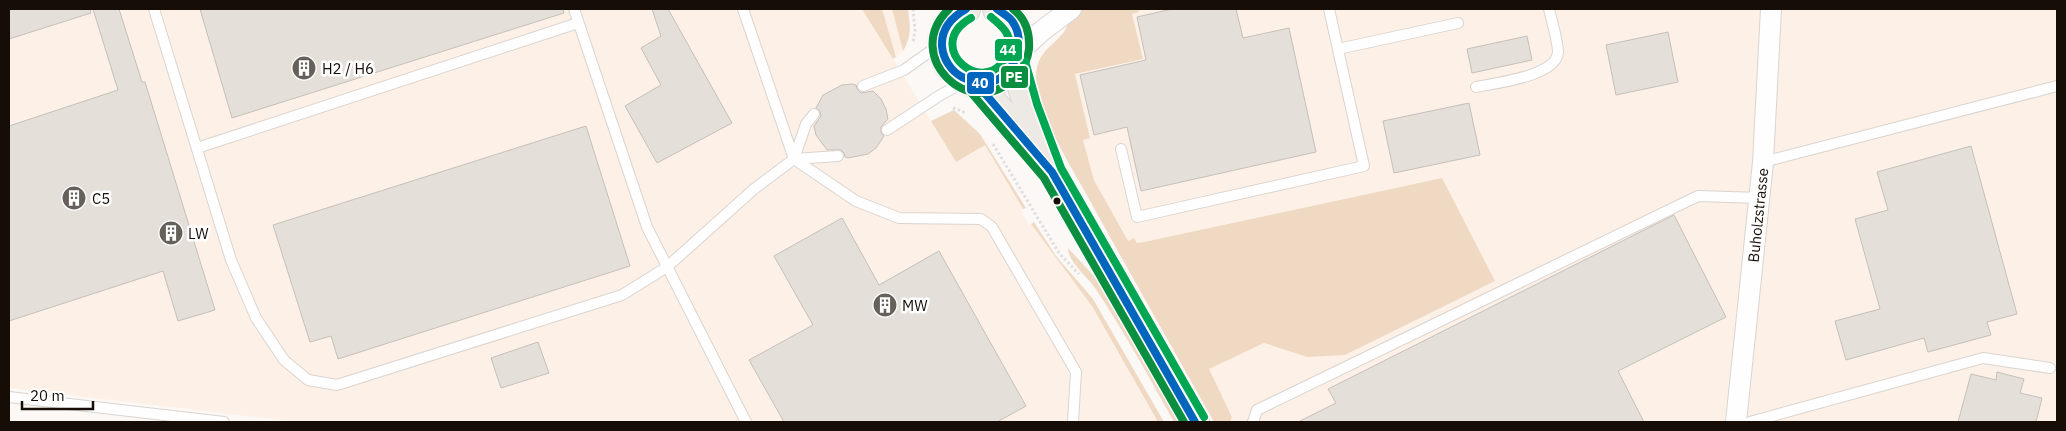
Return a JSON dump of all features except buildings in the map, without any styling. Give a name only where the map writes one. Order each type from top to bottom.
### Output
[{"type":"main road","points":[[935,9],[943,39],[943,51],[948,66],[954,72],[972,82],[1052,172]]},
{"type":"main road","points":[[943,39],[952,19],[966,9]]},
{"type":"main road","points":[[1004,10],[1017,29],[1020,40],[1017,58],[1028,107],[1052,172],[1195,422]]},
{"type":"main road","points":[[972,82],[995,81],[1002,77],[1017,58]]},
{"type":"street","points":[[1017,58],[1043,30],[1071,9]]},
{"type":"street","name":"Buholzstrasse","points":[[1736,422],[1760,198],[1771,9]]},
{"type":"lane","points":[[154,9],[231,260],[256,318],[284,360],[308,380],[337,385],[622,295],[667,267],[754,189],[794,159],[838,156]]},
{"type":"lane","points":[[574,9],[646,227],[746,422]]},
{"type":"lane","points":[[742,9],[794,159],[856,201],[899,218],[981,219],[992,227],[1076,372],[1073,422]]},
{"type":"lane","points":[[1121,149],[1137,217],[1364,166],[1329,9]]},
{"type":"lane","points":[[1476,87],[1536,74],[1554,62],[1558,53],[1549,9]]},
{"type":"lane","points":[[197,148],[578,23]]},
{"type":"lane","points":[[1338,49],[1458,23]]},
{"type":"lane","points":[[864,86],[904,70],[943,39]]},
{"type":"lane","points":[[887,130],[942,94],[972,82]]},
{"type":"lane","points":[[1763,162],[2057,86]]},
{"type":"lane","points":[[794,159],[806,124],[814,114]]},
{"type":"lane","points":[[1253,422],[1257,410],[1698,196],[1760,198]]},
{"type":"lane","points":[[1750,422],[1983,358],[2050,368]]},
{"type":"lane","points":[[9,397],[224,422]]},
{"type":"path","points":[[912,9],[915,31],[912,46]]},
{"type":"path","points":[[949,107],[962,111],[968,116]]},
{"type":"path","points":[[990,141],[1059,252],[1081,277]]},
{"type":"shaded area","points":[[9,9],[863,9],[956,162],[985,145],[1023,209],[1021,211],[1029,225],[1031,224],[1092,306],[1158,422],[297,422],[9,388]]},
{"type":"shaded area","points":[[862,9],[882,9],[896,57],[893,59]]},
{"type":"shaded area","points":[[882,9],[892,9],[903,51],[896,57]]},
{"type":"shaded area","points":[[892,9],[908,9],[909,35],[903,51]]},
{"type":"shaded area","points":[[1084,9],[1138,9],[1139,12],[1132,14],[1143,59],[1075,74],[1090,138],[1083,140],[1094,180],[1128,241],[1134,238],[1137,243],[1144,242],[1442,178],[1495,281],[1345,355],[1307,357],[1264,343],[1209,369],[1232,417],[1230,422],[1214,422],[1055,138],[1041,105],[1036,76],[1040,58],[1064,32],[1067,26],[1065,22]]},
{"type":"shaded area","points":[[1138,9],[2057,9],[2057,422],[1230,422],[1232,416],[1208,369],[1264,343],[1307,357],[1442,178],[1137,244],[1128,242],[1094,180],[1083,140],[1090,137],[1075,74],[1143,59],[1132,14],[1138,12]]},
{"type":"shaded area","points":[[954,110],[980,134],[1026,208],[1023,209],[985,145],[956,162],[931,121]]},
{"type":"shaded area","points":[[1034,222],[1056,256],[1093,299],[1164,422],[1158,422],[1092,306],[1031,224]]},
{"type":"shaded area","points":[[1068,248],[1105,290],[1179,422],[1174,422],[1116,321],[1095,288],[1074,264]]},
{"type":"transit line","name":"PE","points":[[949,9],[936,27],[933,46],[937,64],[948,78],[963,89],[980,93],[998,89],[1016,76],[1026,60],[1029,49],[1028,32],[1021,17],[1013,9]]},
{"type":"transit line","name":"40","points":[[966,9],[948,24],[943,34],[942,46],[948,64],[954,71],[962,77],[978,83],[988,83],[997,80],[1005,74],[1016,58],[1019,39],[1017,29],[1011,19],[997,9]]},
{"type":"transit line","name":"44","points":[[971,18],[957,30],[952,43],[955,55],[963,65],[974,71],[987,72],[999,66],[1008,52],[1009,46],[1006,32],[991,17]]},
{"type":"transit line","name":"44","points":[[1025,61],[1037,104],[1061,168],[1204,417]]},
{"type":"transit line","name":"40","points":[[976,83],[1052,172],[1195,422]]},
{"type":"transit line","name":"PE","points":[[968,89],[1044,178],[1184,422]]},
{"type":"place","name":"H2 / H6","points":[[304,68]]},
{"type":"place","name":"C5","points":[[74,198]]},
{"type":"place","name":"LW","points":[[171,233]]},
{"type":"place","name":"MW","points":[[885,305]]}]
